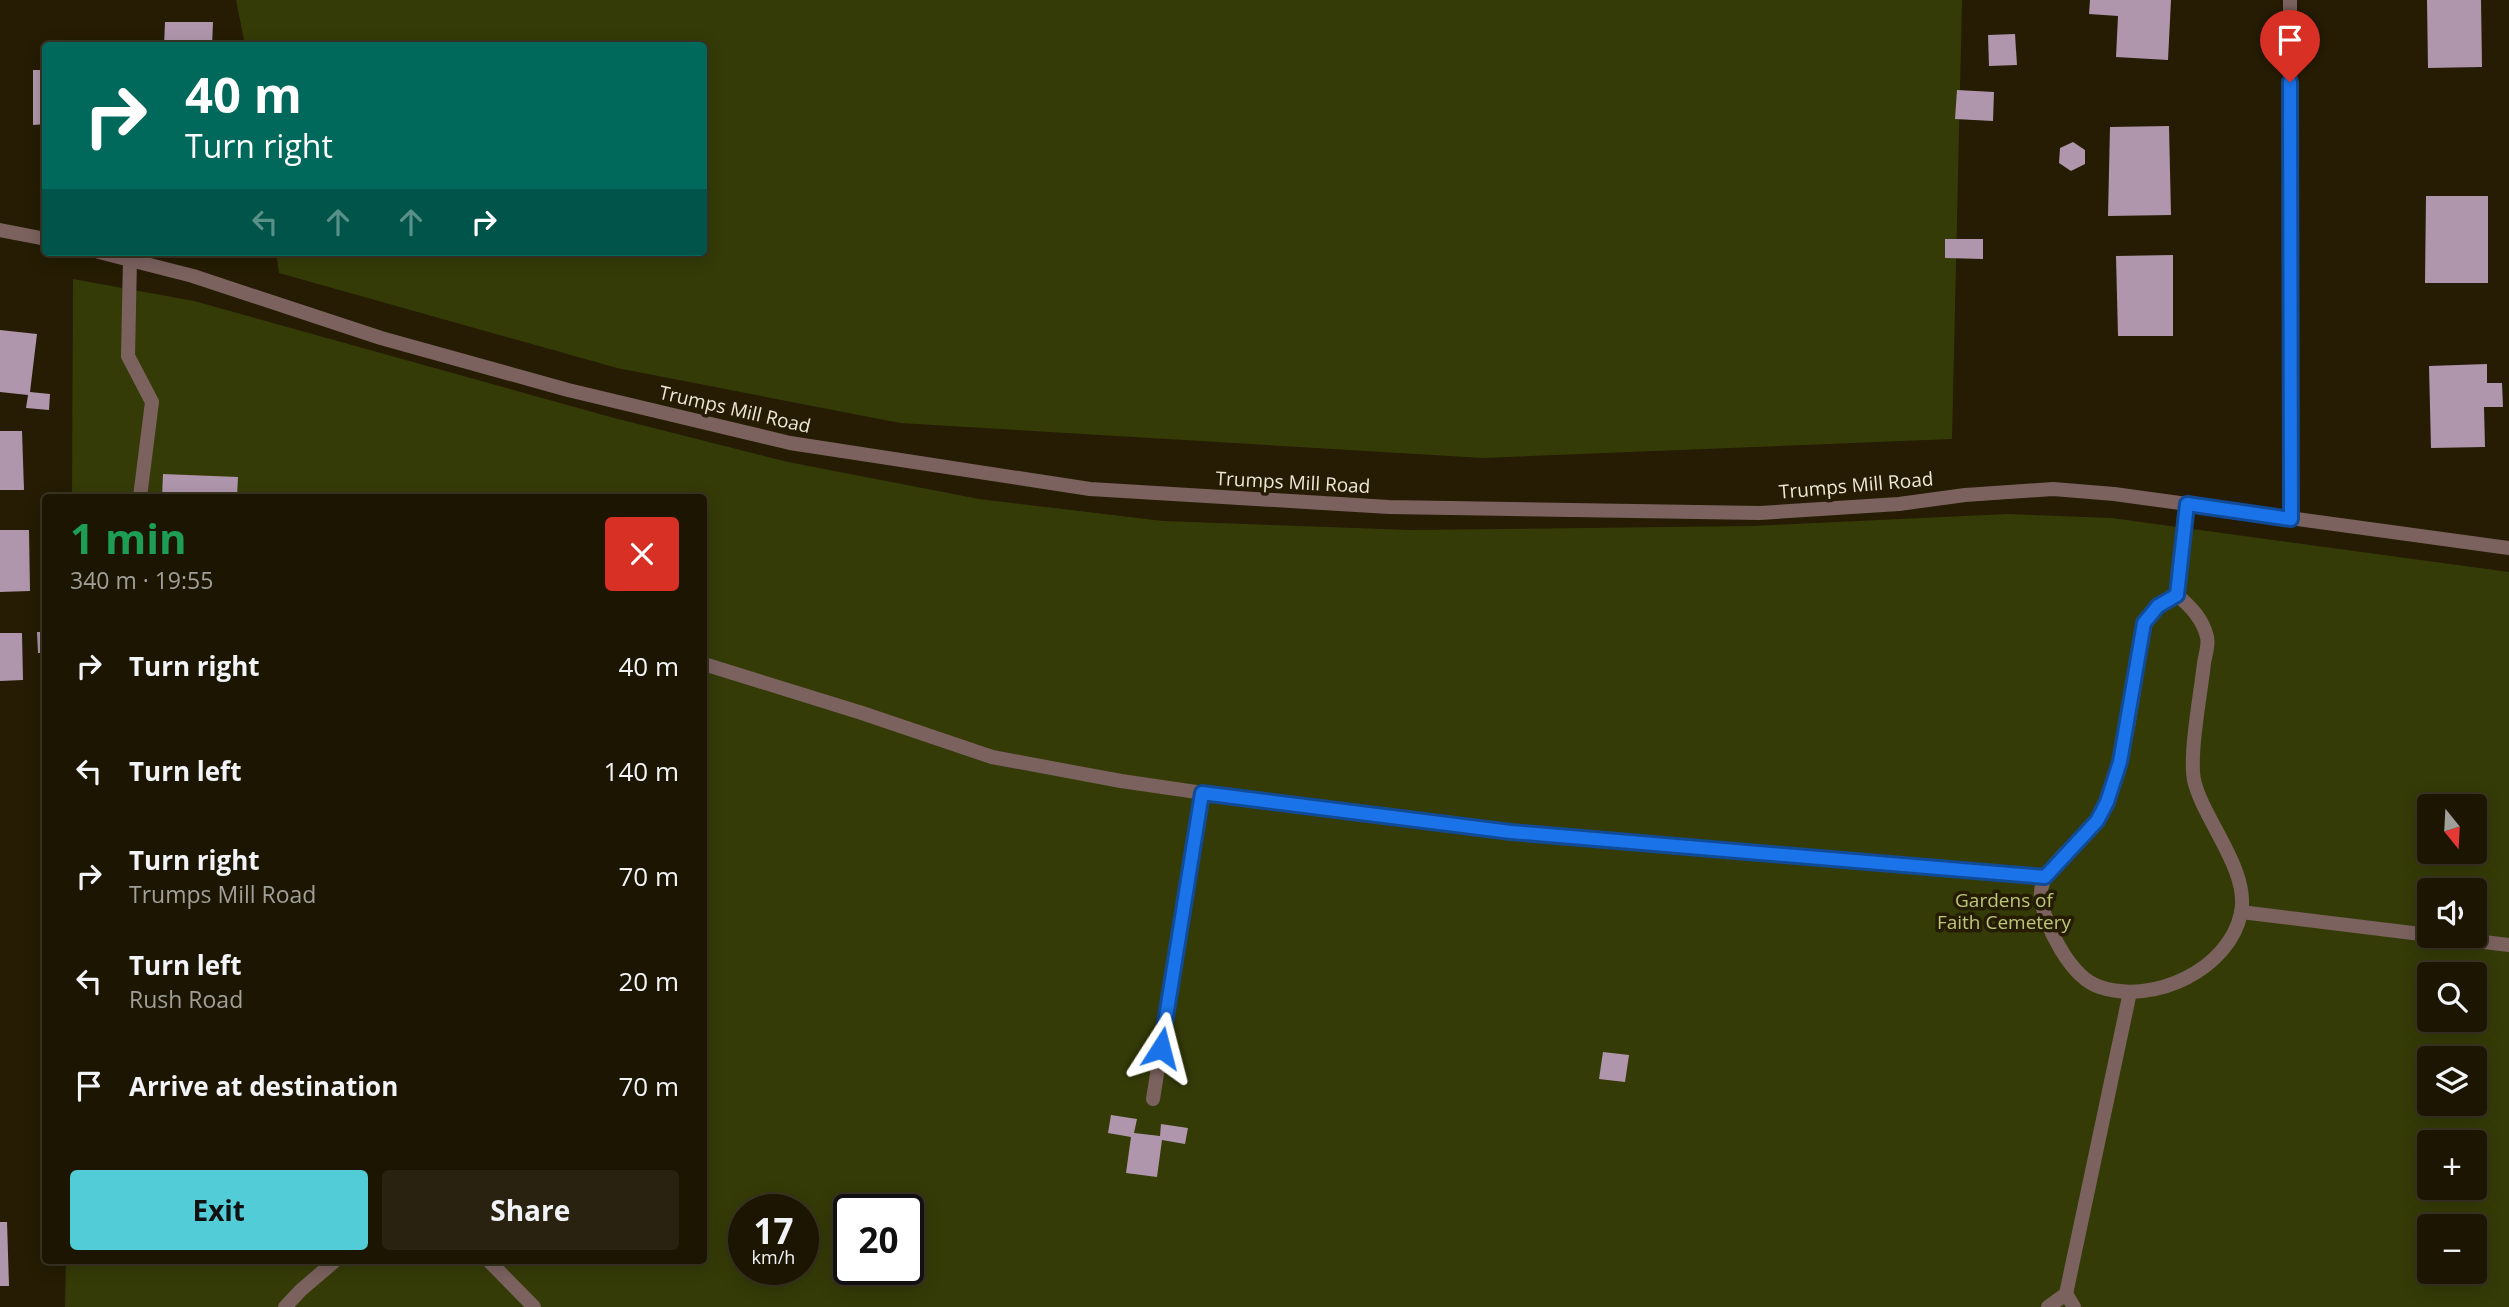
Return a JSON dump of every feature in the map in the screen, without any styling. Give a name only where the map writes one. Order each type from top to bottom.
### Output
[{"type":"street","points":[[2290,0],[2291,519]]},
{"type":"street","points":[[0,230],[42,238]]},
{"type":"street","name":"Trumps Mill Road","points":[[117,256],[193,276],[381,338],[568,390],[790,443],[1090,489],[1389,507],[1760,513],[1899,504],[1965,495],[2053,489],[2114,494],[2509,548]]},
{"type":"street","points":[[130,259],[128,356],[152,402],[140,494]]},
{"type":"street","points":[[2177,595],[2187,504]]},
{"type":"street","points":[[2177,595],[2194,609],[2207,638],[2194,779],[2232,865],[2239,888],[2241,912],[2231,936],[2217,956],[2193,974],[2153,990],[2130,992],[2099,987],[2078,973],[2061,951],[2041,896],[2045,877],[2097,821],[2107,802],[2120,762],[2144,623],[2158,606],[2177,595]]},
{"type":"street","points":[[707,665],[992,757],[1121,782],[1511,832],[2045,877]]},
{"type":"street","points":[[1153,1099],[1202,793]]},
{"type":"street","points":[[2241,912],[2417,934]]},
{"type":"street","points":[[2487,942],[2509,945]]},
{"type":"street","points":[[2048,1307],[2066,1294],[2130,992]]},
{"type":"street","points":[[285,1307],[331,1264]]},
{"type":"street","points":[[492,1264],[534,1307]]},
{"type":"street","points":[[2066,1294],[2074,1307]]},
{"type":"green space","points":[[236,0],[1962,0],[1952,439],[1483,458],[900,423],[617,368],[279,273],[277,256],[707,256],[707,42],[244,42]]},
{"type":"green space","name":"Gardens of Faith Cemetery","points":[[73,279],[194,301],[614,418],[788,462],[979,499],[1163,521],[1411,530],[1752,526],[2007,514],[2111,518],[2509,572],[2509,1307],[65,1307],[66,1264],[707,1264],[707,494],[72,494]]},
{"type":"building","points":[[2090,0],[2171,0],[2168,60],[2116,57],[2118,16],[2089,14]]},
{"type":"building","points":[[2427,0],[2481,0],[2482,67],[2428,68]]},
{"type":"building","points":[[165,22],[213,22],[212,42],[164,42]]},
{"type":"building","points":[[2015,34],[2017,65],[1989,66],[1988,35]]},
{"type":"building","points":[[33,70],[42,70],[42,124],[33,125]]},
{"type":"building","points":[[1957,90],[1994,92],[1993,121],[1955,119]]},
{"type":"building","points":[[2169,126],[2171,215],[2108,216],[2110,127]]},
{"type":"building","points":[[2073,142],[2085,150],[2085,164],[2071,171],[2059,163],[2060,148]]},
{"type":"building","points":[[2426,196],[2488,196],[2488,283],[2425,283]]},
{"type":"building","points":[[1945,239],[1983,239],[1983,259],[1945,258]]},
{"type":"building","points":[[2173,255],[2173,336],[2118,336],[2116,256]]},
{"type":"building","points":[[0,330],[37,334],[30,392],[50,394],[49,410],[26,408],[28,395],[0,392]]},
{"type":"building","points":[[2487,364],[2487,383],[2502,383],[2503,407],[2484,407],[2485,447],[2431,448],[2429,366]]},
{"type":"building","points":[[0,431],[22,431],[24,490],[0,490]]},
{"type":"building","points":[[163,474],[238,477],[237,494],[162,494]]},
{"type":"building","points":[[0,530],[29,530],[30,591],[0,592]]},
{"type":"building","points":[[37,632],[42,632],[42,653],[38,653]]},
{"type":"building","points":[[0,633],[22,633],[23,680],[0,681]]},
{"type":"building","points":[[1603,1052],[1629,1055],[1625,1082],[1599,1079]]},
{"type":"building","points":[[1111,1115],[1137,1119],[1134,1133],[1160,1136],[1161,1124],[1188,1128],[1185,1144],[1162,1140],[1157,1177],[1126,1173],[1131,1137],[1108,1133]]},
{"type":"building","points":[[0,1222],[7,1222],[9,1286],[0,1286]]},
{"type":"route","points":[[1161,1048],[1202,793],[1511,832],[2045,877],[2097,821],[2107,802],[2120,762],[2144,623],[2158,606],[2177,595],[2187,504],[2291,519],[2290,82]]}]
